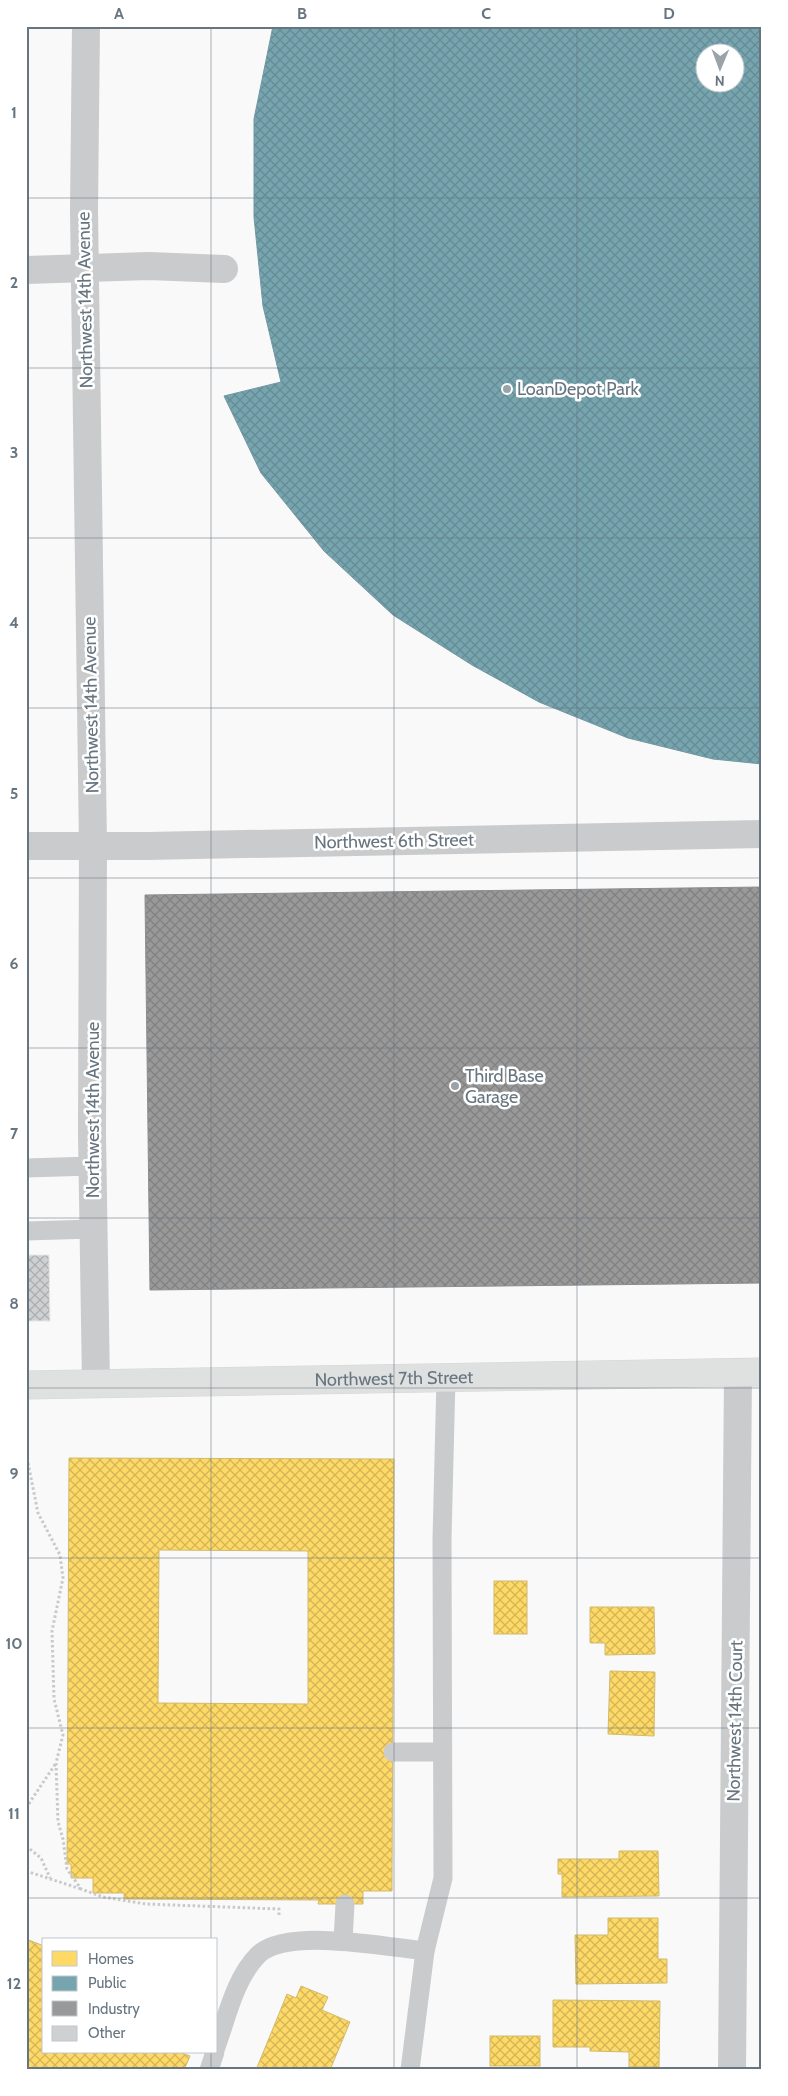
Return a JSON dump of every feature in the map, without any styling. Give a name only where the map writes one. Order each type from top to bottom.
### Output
[{"type":"main road","name":"Northwest 7th Street","points":[[26,1385],[750,1372]]},
{"type":"street","name":"Northwest 14th Avenue","points":[[86,26],[85,269],[94,846],[92,1166],[96,1384]]},
{"type":"street","points":[[26,270],[149,266],[224,270]]},
{"type":"street","name":"Northwest 6th Street","points":[[26,846],[762,834]]},
{"type":"street","name":"Northwest 14th Court","points":[[732,2070],[750,1372]]},
{"type":"lane","points":[[26,1168],[92,1166]]},
{"type":"lane","points":[[26,1232],[93,1229]]},
{"type":"lane","points":[[410,2070],[425,1952],[443,1878],[442,1540],[446,1378]]},
{"type":"lane","points":[[393,1752],[442,1752]]},
{"type":"lane","points":[[343,1941],[345,1904]]},
{"type":"lane","points":[[218,2041],[233,1999],[247,1969],[259,1953],[275,1944],[296,1941],[343,1941],[425,1952]]},
{"type":"lane","points":[[209,2070],[213,2054]]},
{"type":"path","points":[[26,1452],[28,1474],[38,1513],[60,1555],[63,1578],[52,1631],[54,1699],[63,1734],[56,1763],[58,1822],[63,1839],[67,1869],[81,1889]]},
{"type":"path","points":[[26,1808],[56,1763]]},
{"type":"path","points":[[26,1846],[41,1858],[51,1879]]},
{"type":"path","points":[[26,1871],[103,1897],[146,1904],[279,1909],[279,1924]]},
{"type":"building: Homes","points":[[69,1458],[394,1459],[392,1891],[363,1891],[363,1904],[318,1904],[319,1900],[124,1899],[124,1893],[93,1893],[93,1878],[71,1878],[71,1864],[67,1864]],"holes":[[[159,1550],[308,1551],[308,1704],[158,1703]]]},
{"type":"building: Homes","points":[[494,1581],[527,1581],[527,1634],[494,1634]]},
{"type":"building: Homes","points":[[590,1607],[654,1607],[655,1654],[605,1655],[605,1643],[590,1643]]},
{"type":"building: Homes","points":[[610,1671],[655,1672],[654,1736],[608,1734]]},
{"type":"building: Homes","points":[[619,1851],[658,1851],[659,1896],[562,1897],[562,1874],[558,1874],[558,1859],[619,1859]]},
{"type":"building: Homes","points":[[608,1918],[658,1918],[658,1959],[667,1959],[667,1983],[576,1984],[575,1935],[608,1935]]},
{"type":"building: Homes","points":[[26,1939],[42,1945],[42,2054],[184,2054],[190,2056],[184,2070],[26,2070]]},
{"type":"building: Homes","points":[[301,1986],[328,1997],[322,2010],[350,2022],[330,2070],[256,2070],[287,1994],[296,1998]]},
{"type":"building: Homes","points":[[553,2000],[660,2001],[659,2067],[629,2067],[629,2052],[590,2051],[590,2047],[553,2047]]},
{"type":"building: Homes","points":[[490,2036],[540,2036],[540,2066],[490,2066]]},
{"type":"building: Public","name":"LoanDepot Park","points":[[273,26],[762,26],[762,764],[713,759],[628,738],[539,702],[472,665],[393,615],[324,551],[261,473],[224,396],[281,382],[263,306],[254,217],[254,119]]},
{"type":"building: Industry","name":"Third Base Garage","points":[[762,887],[762,1283],[150,1290],[145,895]]},
{"type":"building: Other","points":[[26,1255],[49,1255],[50,1321],[26,1321]]},
{"type":"place","name":"LoanDepot Park","points":[[507,389]]},
{"type":"place","name":"Third Base Garage","points":[[455,1086]]}]
